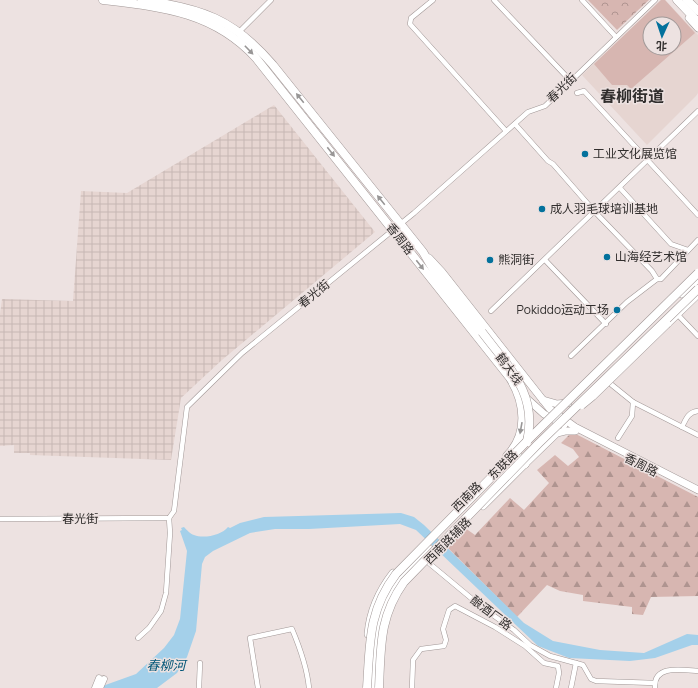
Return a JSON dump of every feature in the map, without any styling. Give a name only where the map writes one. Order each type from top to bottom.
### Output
[{"type":"highway","name":"香周路","points":[[103,0],[164,3],[193,9],[220,20],[251,41],[269,61],[423,252]]},
{"type":"highway","points":[[678,0],[698,22]]},
{"type":"highway","points":[[688,0],[698,11]]},
{"type":"highway","name":"香周路","points":[[142,1],[204,20],[229,33],[246,46],[510,378]]},
{"type":"highway","name":"鹤大线","points":[[423,252],[437,276],[482,332],[522,387],[527,400],[530,422],[527,443],[522,455],[486,493]]},
{"type":"highway","name":"东联路","points":[[380,688],[381,643],[384,623],[390,606],[399,589],[410,574],[559,417],[698,274]]},
{"type":"highway","name":"东联路","points":[[368,688],[370,643],[373,621],[380,601],[390,583],[403,567],[559,417],[698,289]]},
{"type":"highway","name":"鹤大线","points":[[510,378],[520,396],[522,412],[520,433],[513,451]]},
{"type":"highway","points":[[513,451],[525,464]]},
{"type":"highway","name":"西南路","points":[[371,688],[374,637],[379,612],[387,594],[405,569],[414,551],[420,544],[513,451]]},
{"type":"highway","name":"西南路","points":[[380,688],[376,669],[378,631],[386,604],[401,580],[443,542],[486,493]]},
{"type":"main road","points":[[672,0],[698,28]]},
{"type":"main road","points":[[692,0],[698,7]]},
{"type":"main road","name":"香周路","points":[[423,252],[442,272],[541,399],[559,417]]},
{"type":"main road","points":[[559,417],[580,384],[698,268]]},
{"type":"main road","points":[[559,417],[698,279]]},
{"type":"main road","points":[[541,399],[557,404],[573,403],[698,284]]},
{"type":"main road","points":[[672,293],[686,290]]},
{"type":"main road","points":[[559,417],[593,397],[698,295]]},
{"type":"main road","name":"香周路","points":[[510,378],[530,402],[559,417],[577,430],[698,495]]},
{"type":"main road","points":[[525,464],[557,433],[565,430],[577,430],[572,417],[573,403]]},
{"type":"main road","name":"西南路辅路","points":[[443,542],[525,464],[535,440],[559,417]]},
{"type":"main road","name":"香周路","points":[[577,430],[698,490]]},
{"type":"main road","name":"西南路","points":[[513,451],[535,440]]},
{"type":"main road","name":"西南路辅路","points":[[364,688],[368,630],[376,600],[386,581],[414,551]]},
{"type":"main road","name":"西南路辅路","points":[[380,688],[386,632],[390,616],[397,599],[428,557]]},
{"type":"main road","points":[[95,688],[102,679],[100,688]]},
{"type":"street","points":[[239,32],[271,0]]},
{"type":"street","points":[[433,0],[411,18],[410,24],[506,131]]},
{"type":"street","points":[[494,0],[566,76]]},
{"type":"street","points":[[582,0],[616,37]]},
{"type":"street","name":"春光街","points":[[0,519],[170,518],[174,511],[187,407],[242,353],[393,230],[528,112],[544,106],[655,0]]},
{"type":"street","points":[[577,93],[584,91],[698,215]]},
{"type":"street","points":[[491,310],[620,188],[698,111]]},
{"type":"street","points":[[515,124],[595,212],[652,271],[657,279]]},
{"type":"street","points":[[620,188],[671,244],[688,250]]},
{"type":"street","points":[[571,356],[606,324],[627,302],[657,279],[661,278],[698,240]]},
{"type":"street","points":[[545,260],[606,324]]},
{"type":"street","points":[[678,315],[698,336]]},
{"type":"street","points":[[603,376],[614,388],[632,402],[698,435]]},
{"type":"street","points":[[618,438],[632,416],[632,402]]},
{"type":"street","points":[[682,427],[689,414],[693,411],[698,411]]},
{"type":"street","points":[[138,638],[149,628],[161,611],[166,593],[170,518]]},
{"type":"street","name":"酿酒厂路","points":[[414,551],[428,557],[489,612],[514,630],[530,645],[550,656],[576,663]]},
{"type":"street","points":[[412,688],[413,660],[421,648],[444,646],[446,640],[443,629],[449,610],[455,606],[495,627],[525,646],[544,664],[558,666],[559,674],[556,688]]},
{"type":"street","points":[[258,688],[250,638],[292,629],[307,672],[309,688]]},
{"type":"street","points":[[199,688],[200,663]]},
{"type":"street","points":[[571,688],[576,663],[583,665],[591,679],[655,686],[658,676],[670,669],[698,671]]},
{"type":"shaded area","points":[[661,0],[665,0],[680,16],[644,16]]},
{"type":"shaded area","points":[[642,18],[642,56],[682,56],[682,18],[698,35],[698,93],[647,145],[582,75]]},
{"type":"shaded area","points":[[274,105],[375,232],[222,360],[181,398],[171,460],[30,455],[30,453],[14,453],[14,445],[0,446],[0,314],[2,299],[73,301],[81,191],[127,193]]},
{"type":"green space","points":[[588,0],[649,0],[617,30]]},
{"type":"green space","points":[[661,0],[665,0],[680,16],[644,16]]},
{"type":"green space","points":[[642,18],[642,56],[669,56],[631,89],[627,85],[612,85],[594,64]]},
{"type":"green space","points":[[682,19],[695,33],[682,44]]},
{"type":"green space","points":[[572,432],[698,497],[698,596],[651,597],[643,615],[632,614],[632,607],[583,601],[583,595],[560,591],[547,585],[517,617],[446,546],[465,528],[475,535],[510,498],[524,510],[549,483],[537,470],[555,455],[568,466],[579,457],[573,449],[561,443]]},
{"type":"water","name":"春柳河","points":[[401,513],[414,517],[424,525],[524,623],[553,641],[600,650],[644,653],[687,634],[698,635],[698,645],[692,645],[655,658],[630,661],[569,658],[538,646],[416,530],[400,524],[309,529],[275,529],[250,533],[213,551],[205,557],[202,564],[196,631],[187,657],[177,673],[157,688],[97,688],[136,674],[164,648],[174,635],[180,619],[187,551],[180,531],[182,530],[181,528],[184,527],[190,533],[203,537],[217,534],[228,527],[230,528],[240,523],[264,517]]},
{"type":"place","name":"工业文化展览馆","points":[[585,154]]},
{"type":"place","name":"成人羽毛球培训基地","points":[[542,209]]},
{"type":"place","name":"山海经艺术馆","points":[[607,257]]},
{"type":"place","name":"熊洞街","points":[[490,260]]},
{"type":"place","name":"Pokiddo运动工场","points":[[617,310]]},
{"type":"district","name":"春柳街道","points":[[632,96]]}]
